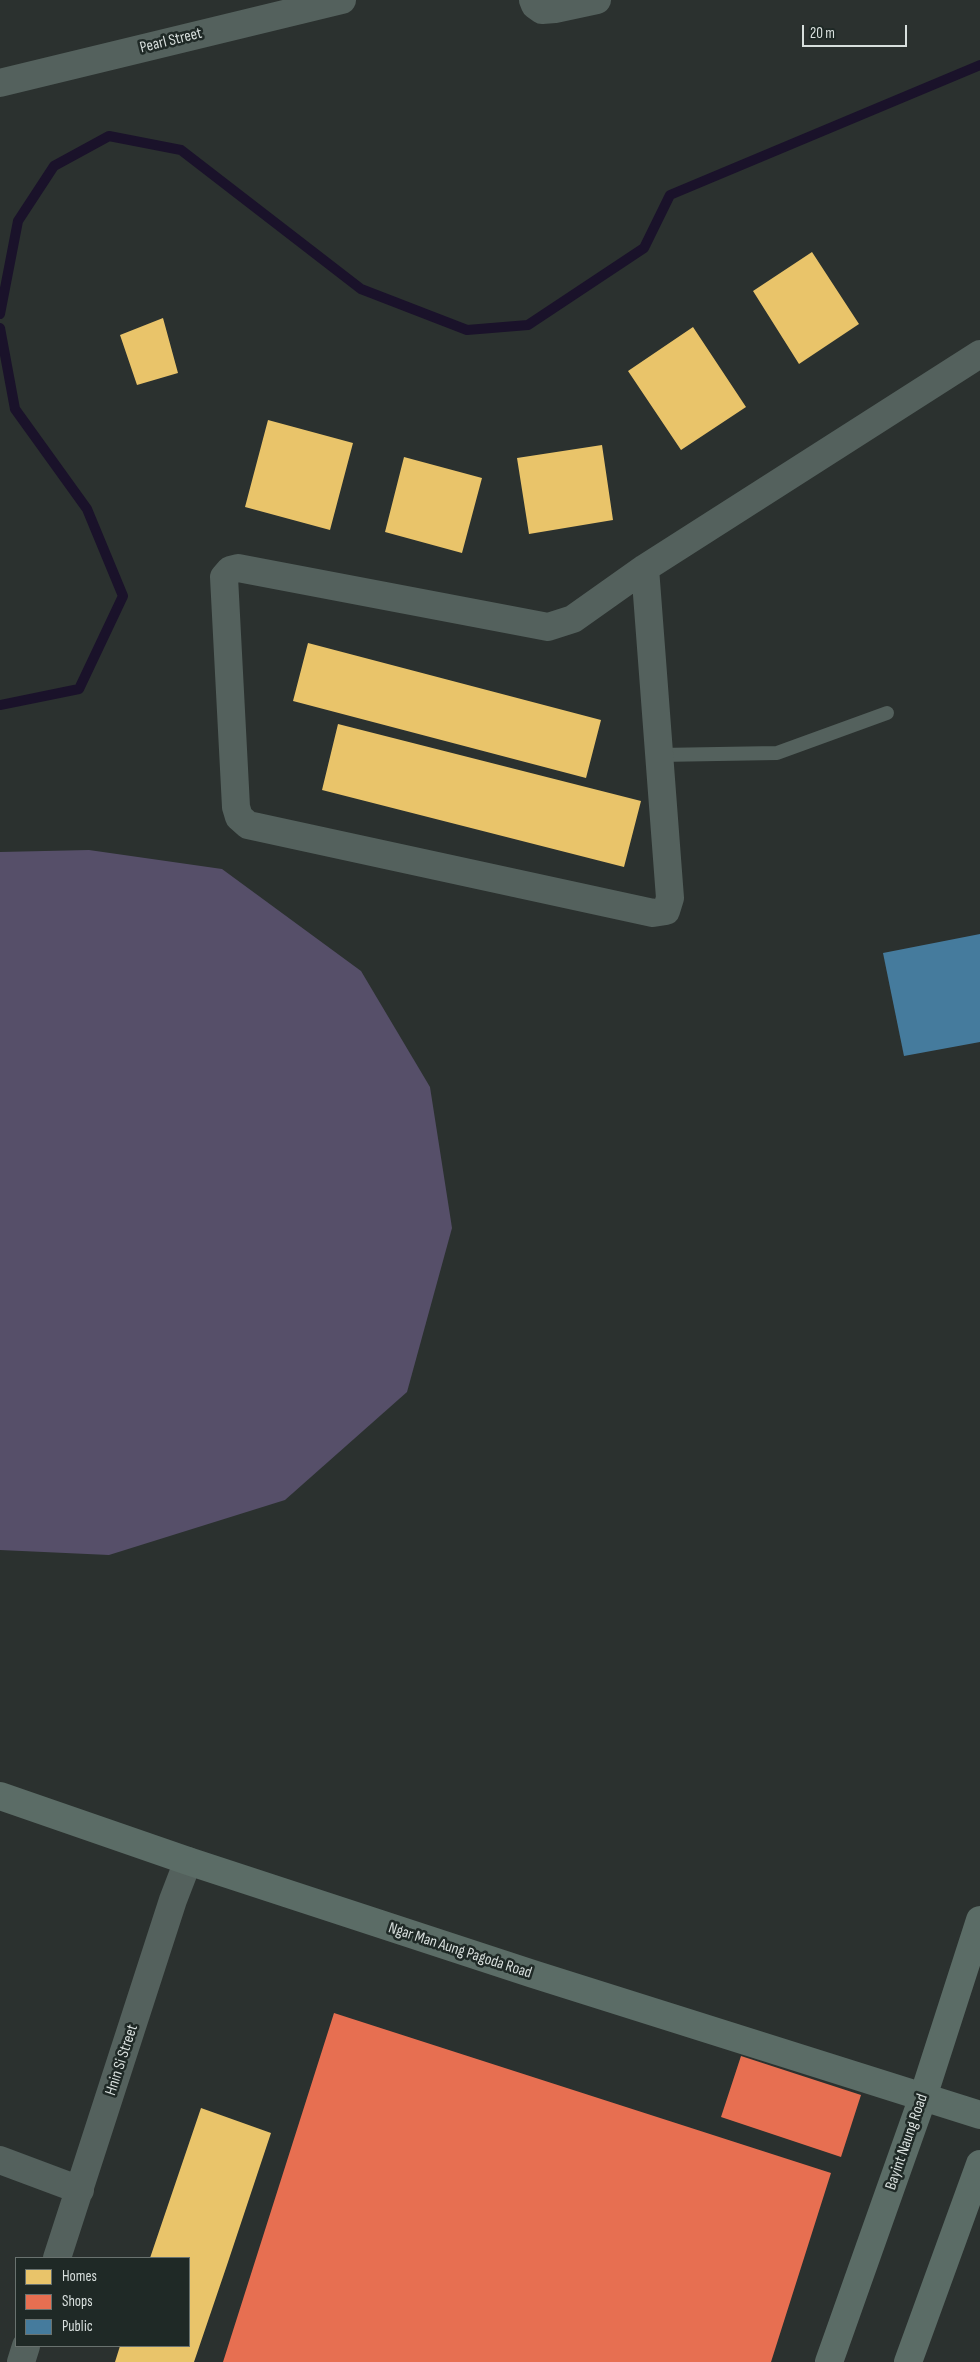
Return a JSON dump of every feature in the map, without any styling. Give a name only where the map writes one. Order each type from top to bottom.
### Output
[{"type":"main road","name":"Ngar Man Aung Pagoda Road","points":[[0,1796],[188,1862],[533,1974],[980,2115]]},
{"type":"main road","name":"Bayint Naung Road","points":[[829,2362],[975,1951],[980,1920]]},
{"type":"main road","points":[[908,2362],[980,2164]]},
{"type":"street","name":"Pearl Street","points":[[0,83],[342,0]]},
{"type":"street","points":[[533,0],[535,5],[542,10],[597,0]]},
{"type":"street","points":[[644,568],[670,898],[666,911],[653,913],[248,825],[239,817],[236,807],[224,577],[230,570],[238,568],[548,627],[574,619],[644,568],[980,354]]},
{"type":"street","name":"Hnin Si Street","points":[[57,2257],[173,1900],[188,1862]]},
{"type":"street","points":[[0,2160],[80,2190]]},
{"type":"street","points":[[21,2362],[26,2347]]},
{"type":"lane","points":[[659,755],[777,752],[887,713]]},
{"type":"shaded area","points":[[89,850],[222,869],[361,971],[430,1087],[452,1228],[407,1392],[285,1500],[109,1555],[0,1550],[0,852]]},
{"type":"building: Homes","points":[[812,252],[859,324],[799,364],[753,291]]},
{"type":"building: Homes","points":[[163,318],[178,373],[137,385],[120,335]]},
{"type":"building: Homes","points":[[693,327],[746,407],[681,450],[628,371]]},
{"type":"building: Homes","points":[[268,420],[353,443],[330,530],[245,507]]},
{"type":"building: Homes","points":[[602,445],[613,520],[529,534],[517,458]]},
{"type":"building: Homes","points":[[404,457],[482,478],[462,553],[385,532]]},
{"type":"building: Homes","points":[[308,643],[601,720],[586,778],[293,701]]},
{"type":"building: Homes","points":[[338,724],[641,801],[624,867],[322,790]]},
{"type":"building: Homes","points":[[201,2108],[271,2133],[194,2362],[115,2362],[120,2347],[190,2347],[190,2257],[150,2257]]},
{"type":"building: Shops","points":[[334,2013],[831,2173],[771,2362],[223,2362]]},
{"type":"building: Shops","points":[[741,2056],[861,2095],[841,2157],[721,2117]]},
{"type":"building: Public","points":[[980,934],[980,1042],[904,1056],[883,953]]},
{"type":"waterway","points":[[0,314],[18,221],[54,166],[109,136],[181,150],[361,289],[467,330],[528,325],[644,248],[670,195],[980,65]]},
{"type":"waterway","points":[[0,328],[15,409],[87,509],[123,596],[79,689],[0,705]]}]
